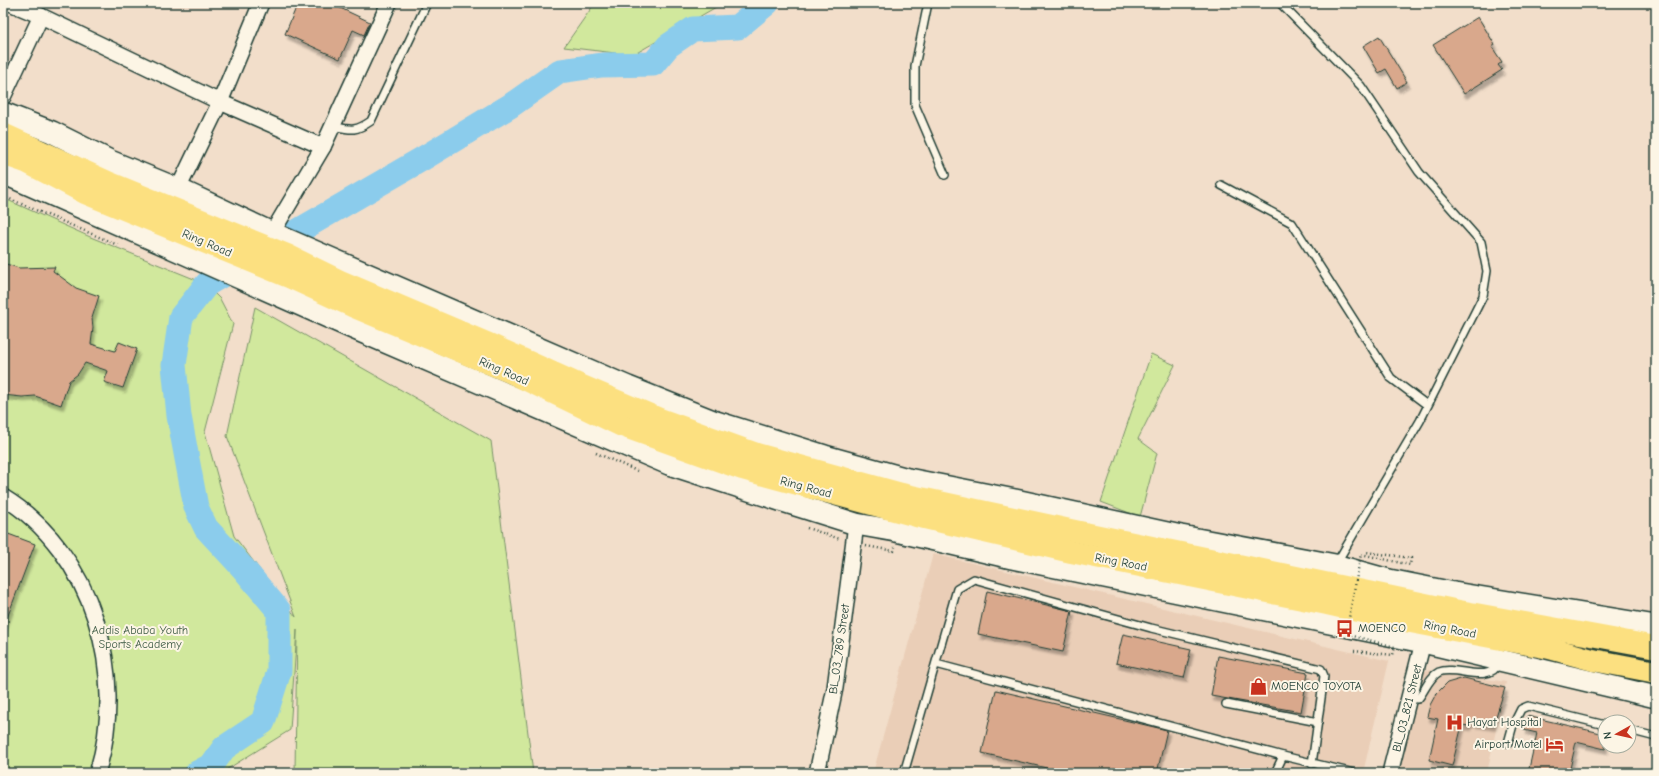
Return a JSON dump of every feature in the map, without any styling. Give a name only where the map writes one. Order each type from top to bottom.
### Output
[{"type":"highway","name":"Ring Road","points":[[3,134],[263,251],[622,426],[742,469],[916,516],[1071,552],[1384,617],[1541,647],[1593,660],[1656,672]]},
{"type":"highway","name":"Ring Road","points":[[3,154],[26,162],[85,193],[222,249],[263,251],[340,281],[491,344],[631,406],[757,454],[902,494],[1454,610],[1656,647]]},
{"type":"street","points":[[10,3],[41,16],[220,102],[323,147]]},
{"type":"street","points":[[178,189],[220,102],[261,3]]},
{"type":"street","points":[[263,251],[323,147],[389,3]]},
{"type":"street","points":[[3,97],[41,16]]},
{"type":"street","points":[[3,113],[52,132],[110,161],[178,189],[263,251]]},
{"type":"street","points":[[3,173],[206,262],[263,251],[320,253],[621,384],[713,420],[866,469],[1174,534],[1335,565],[1389,580],[1454,593],[1656,626]]},
{"type":"street","name":"Ring Road","points":[[263,251],[669,464],[856,524],[896,531],[1005,556],[1423,642],[1656,697]]},
{"type":"street","points":[[3,497],[17,506],[42,529],[66,558],[86,594],[99,627],[105,659],[108,701],[107,725],[97,773]]},
{"type":"street","name":"BL_03_789 Street","points":[[817,773],[835,688],[856,524]]},
{"type":"street","name":"BL_03_821 Street","points":[[1390,773],[1423,642]]},
{"type":"lane","points":[[333,126],[352,131],[362,128],[371,121],[427,3]]},
{"type":"lane","points":[[928,3],[915,66],[915,105],[945,175]]},
{"type":"lane","points":[[1280,3],[1361,86],[1420,172],[1481,242],[1487,271],[1483,296],[1427,405],[1335,565]]},
{"type":"lane","points":[[1221,185],[1292,223],[1391,378],[1427,405]]},
{"type":"lane","points":[[904,773],[957,589],[966,582],[974,579],[1150,628],[1321,669],[1324,676],[1312,764]]},
{"type":"lane","points":[[1409,698],[1418,699],[1436,673],[1445,670],[1485,673],[1496,668],[1500,659]]},
{"type":"lane","points":[[936,664],[1312,764],[1354,773]]},
{"type":"lane","points":[[1226,704],[1318,722]]},
{"type":"lane","points":[[1508,743],[1513,725],[1521,709],[1528,706],[1597,723]]},
{"type":"lane","points":[[1637,732],[1656,737]]},
{"type":"lane","points":[[1275,773],[1282,756]]},
{"type":"path","points":[[3,196],[126,248]]},
{"type":"path","points":[[1354,651],[1393,655],[1395,647],[1346,634],[1361,554],[1410,565],[1411,558],[1366,552]]},
{"type":"shaded area","points":[[933,554],[1389,661],[1363,773],[873,773]]},
{"type":"shaded area","points":[[1426,670],[1506,682],[1487,773],[1398,773],[1419,681]]},
{"type":"green space","points":[[595,3],[723,3],[633,55],[564,47]]},
{"type":"green space","name":"Addis Ababa Youth Sports Academy","points":[[3,198],[88,236],[204,283],[220,299],[233,324],[205,432],[234,536],[296,617],[227,436],[255,307],[491,441],[533,773],[295,773],[297,630],[290,730],[221,773],[3,773]]},
{"type":"green space","points":[[1151,354],[1175,365],[1138,439],[1157,453],[1140,517],[1101,502]]},
{"type":"building","points":[[298,3],[337,3],[336,6],[370,22],[364,35],[353,30],[340,59],[285,34]]},
{"type":"building","points":[[1478,17],[1495,45],[1492,47],[1502,62],[1498,65],[1502,70],[1464,94],[1433,45]]},
{"type":"building","points":[[1379,36],[1407,82],[1397,88],[1386,69],[1379,73],[1363,46]]},
{"type":"building","points":[[3,263],[19,268],[55,267],[53,271],[76,288],[99,296],[92,318],[93,328],[91,344],[115,351],[119,342],[137,349],[123,388],[104,382],[108,371],[85,363],[78,374],[69,381],[61,405],[35,396],[22,397],[3,395]]},
{"type":"building","points":[[3,532],[35,544],[4,626],[3,625]]},
{"type":"building","points":[[987,591],[1072,611],[1063,652],[978,634]]},
{"type":"building","points":[[1123,634],[1191,649],[1184,678],[1116,663]]},
{"type":"building","points":[[1218,656],[1308,673],[1301,712],[1211,696]]},
{"type":"building","name":"Hayat Hospital","points":[[1464,678],[1505,688],[1493,726],[1470,722],[1469,726],[1462,725],[1452,766],[1429,760],[1438,719],[1427,717],[1430,705],[1436,694],[1447,683]]},
{"type":"building","points":[[996,690],[1167,730],[1157,773],[1068,773],[982,753]]},
{"type":"building","name":"Airport Motel","points":[[1527,716],[1597,732],[1597,747],[1576,742],[1569,773],[1528,773],[1537,733],[1524,730]]},
{"type":"waterway","points":[[197,773],[212,765],[224,748],[263,722],[279,671],[279,611],[243,568],[206,528],[196,507],[179,416],[174,365],[181,317],[207,284],[510,106],[560,71],[602,65],[653,64],[668,46],[693,29],[738,27],[767,3]]},
{"type":"place","name":"MOENCO","points":[[1345,628]]},
{"type":"place","name":"MOENCO TOYOTA","points":[[1258,686]]},
{"type":"place","name":"Hayat Hospital","points":[[1454,722]]},
{"type":"place","name":"Airport Motel","points":[[1555,744]]}]
